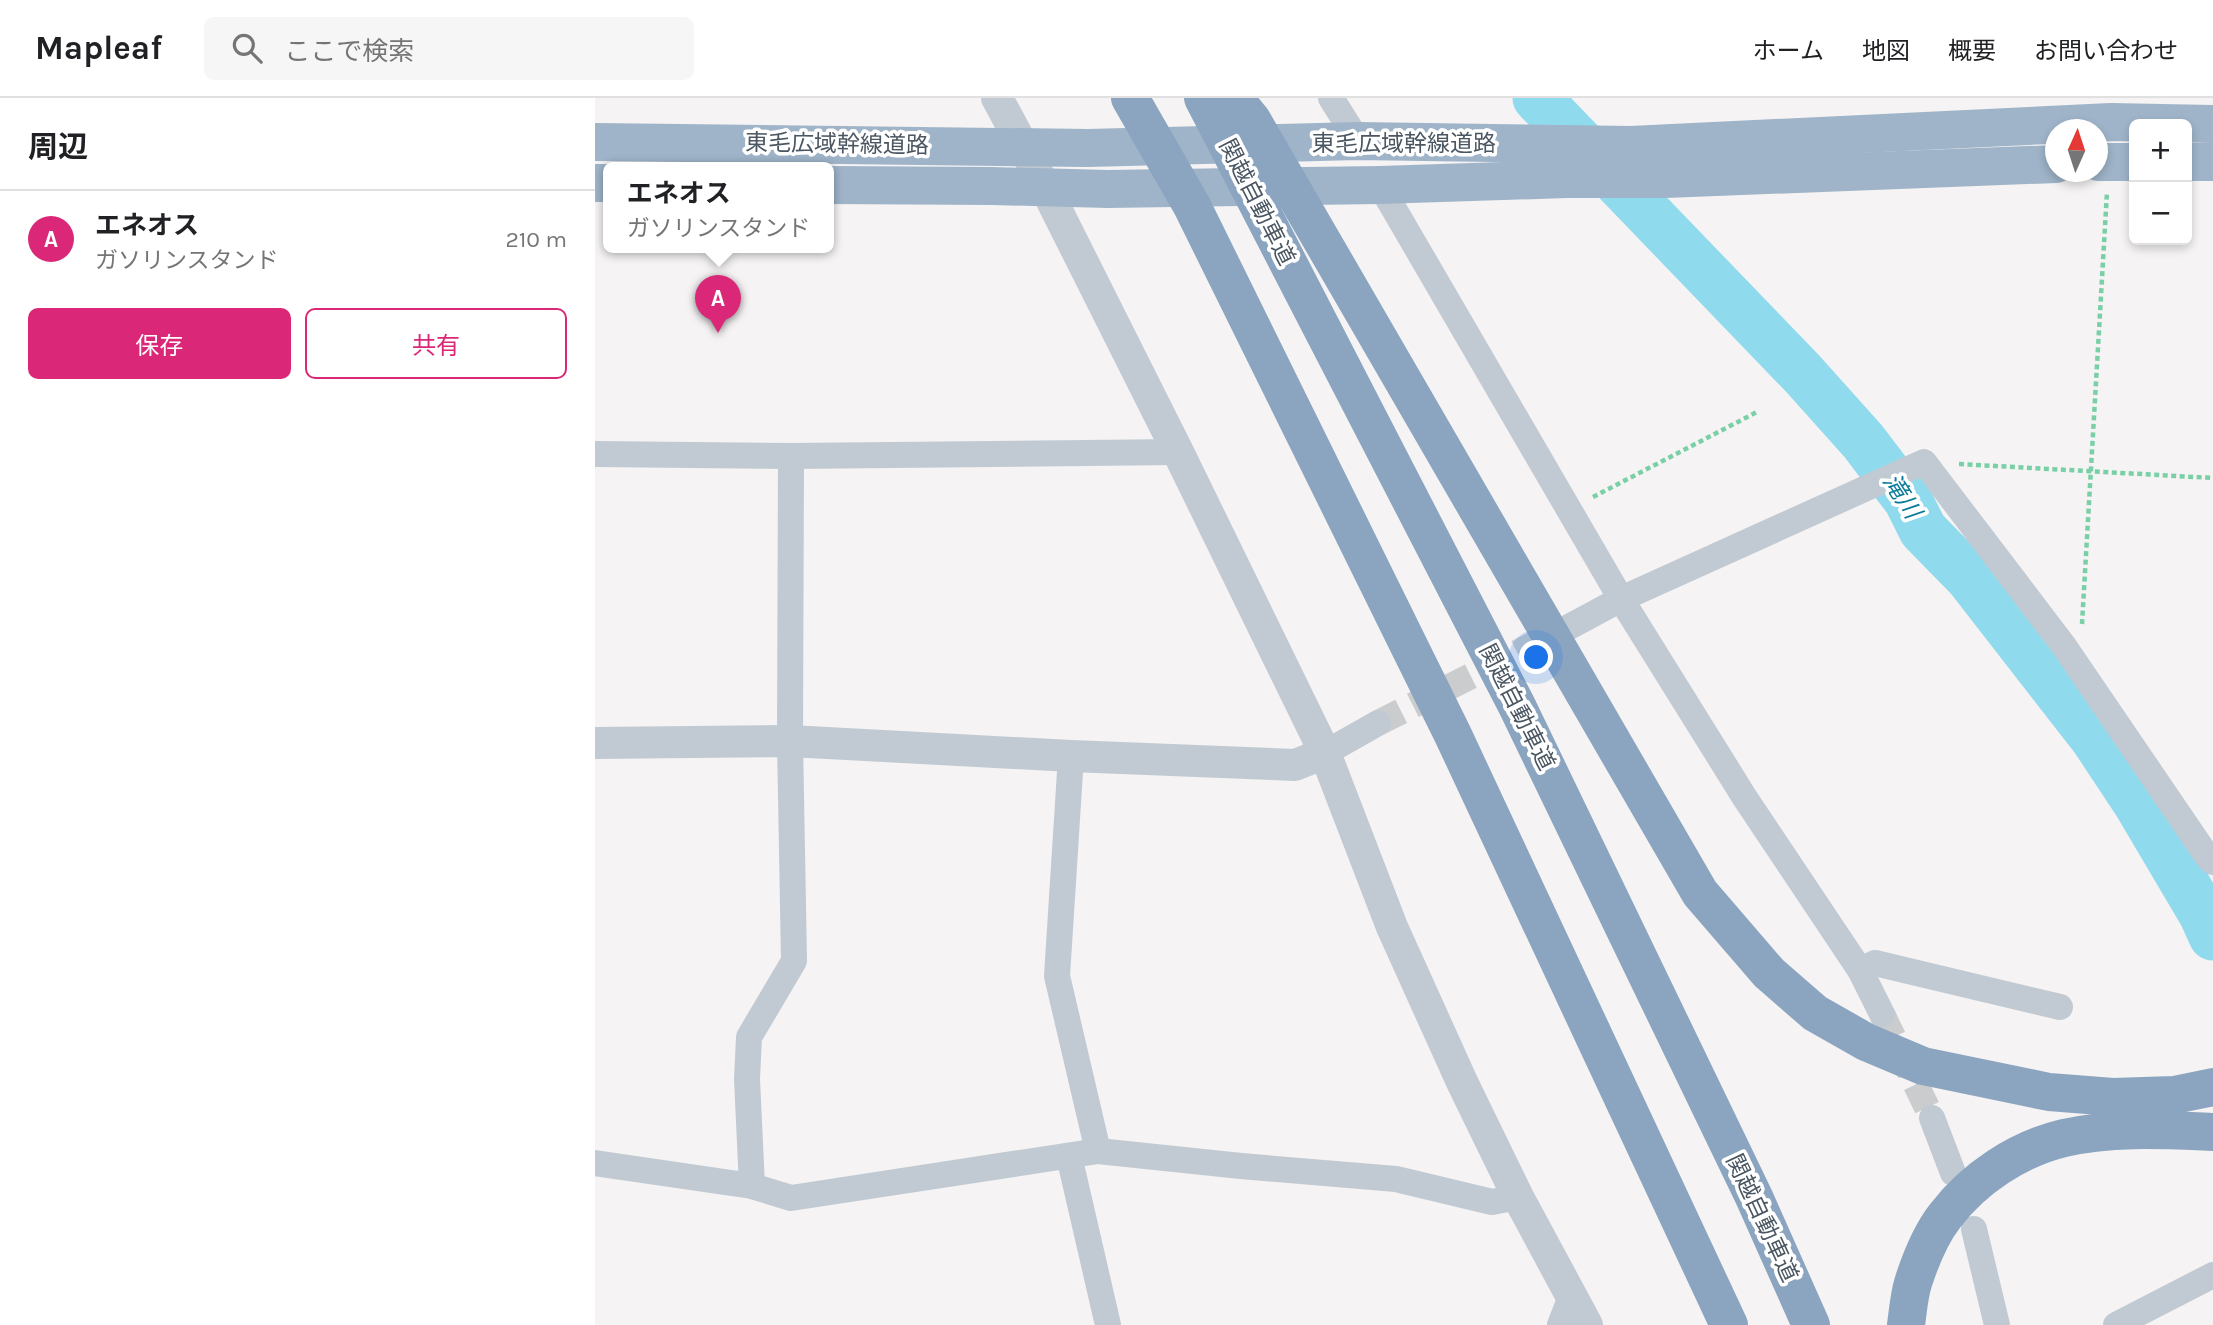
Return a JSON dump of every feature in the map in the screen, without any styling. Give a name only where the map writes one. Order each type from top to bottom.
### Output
[{"type":"highway","points":[[1136,109],[1192,206],[1453,735],[1729,1325]]},
{"type":"highway","points":[[1226,109],[1304,210],[1700,893],[1769,973],[1815,1013],[1866,1042],[1923,1066],[2049,1091],[2113,1097],[2174,1095],[2213,1087]]},
{"type":"highway","name":"関越自動車道","points":[[1226,109],[1260,208],[1517,706],[1754,1197],[1811,1325]]},
{"type":"highway","name":"東毛広域幹線道路","points":[[595,142],[1089,148],[1358,141],[1631,145],[2111,122],[2213,124]]},
{"type":"highway","points":[[2192,162],[2213,162]]},
{"type":"highway","name":"東毛広域幹線道路","points":[[834,185],[1108,189],[1380,185],[1665,179],[2045,164]]},
{"type":"highway","points":[[1906,1325],[1912,1285],[1944,1216],[1980,1180],[2019,1154],[2062,1138],[2105,1131],[2148,1129],[2213,1132]]},
{"type":"street","points":[[997,98],[1045,187],[1178,452],[1325,753],[1392,927],[1462,1082],[1518,1197],[1587,1325]]},
{"type":"street","points":[[1331,98],[1358,141]]},
{"type":"street","points":[[1380,185],[1621,599],[1745,798],[1860,970],[1882,1014]]},
{"type":"street","points":[[595,454],[791,456],[1178,452]]},
{"type":"street","points":[[752,1186],[747,1079],[748,1037],[794,961],[790,741],[791,456]]},
{"type":"street","points":[[1569,627],[1621,599],[1919,464],[2064,646],[2213,862]]},
{"type":"street","points":[[595,743],[790,741],[1295,765],[1325,753],[1378,723]]},
{"type":"street","points":[[1071,756],[1057,976],[1098,1151]]},
{"type":"street","points":[[1860,970],[1875,963],[2060,1007]]},
{"type":"street","points":[[1932,1118],[1953,1173]]},
{"type":"street","points":[[595,1163],[752,1186],[791,1198],[1098,1151],[1396,1179],[1492,1202],[1518,1197]]},
{"type":"street","points":[[1069,1156],[1108,1325]]},
{"type":"street","points":[[1974,1228],[1997,1325]]},
{"type":"street","points":[[2116,1325],[2213,1275]]},
{"type":"street","points":[[1560,1325],[1572,1294]]},
{"type":"path","points":[[2064,646],[2082,626],[2089,472],[2113,162]]},
{"type":"path","points":[[1569,510],[1757,412]]},
{"type":"path","points":[[1919,464],[2213,478]]},
{"type":"waterway","name":"滝川","points":[[1537,98],[1803,374],[1863,441],[1908,500],[1923,530],[1969,577],[2095,739],[2138,804],[2203,914],[2213,936]]},
{"type":"tunnel","points":[[1378,723],[1564,629]]},
{"type":"tunnel","points":[[1882,1014],[1932,1118]]},
{"type":"place","name":"エネオス","points":[[718,333]]}]
